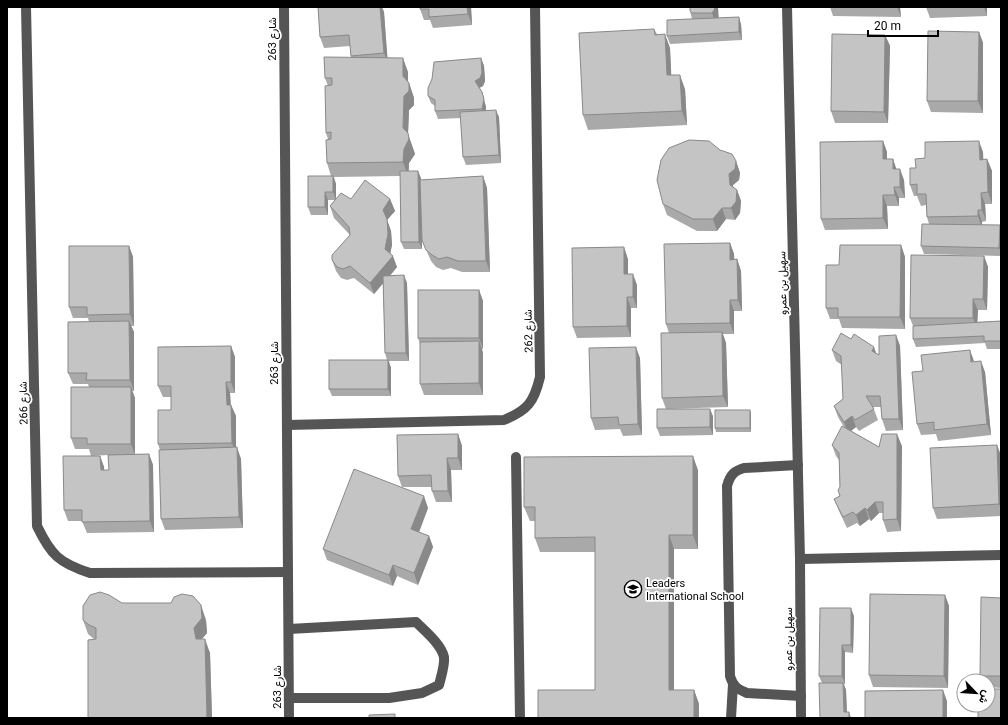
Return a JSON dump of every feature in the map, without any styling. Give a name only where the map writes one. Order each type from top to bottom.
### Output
[{"type":"street","name":"شارع 266","points":[[26,7],[37,526],[45,542],[57,557],[71,567],[90,573],[288,572]]},
{"type":"street","name":"شارع 263","points":[[284,7],[289,718]]},
{"type":"street","name":"شارع 262","points":[[287,425],[504,420],[516,415],[528,406],[536,393],[540,377],[535,7]]},
{"type":"street","name":"سهيل بن عمرو","points":[[787,7],[800,559],[801,718]]},
{"type":"street","points":[[516,457],[520,718]]},
{"type":"street","points":[[731,718],[733,684],[730,676],[728,486],[730,477],[735,471],[744,468],[798,465]]},
{"type":"street","points":[[800,559],[1001,555]]},
{"type":"street","points":[[289,629],[416,622],[435,641],[444,656],[439,685],[422,693],[389,698],[289,698]]},
{"type":"street","points":[[733,684],[739,690],[747,693],[800,696]]},
{"type":"building","points":[[318,7],[380,7],[384,53],[351,56],[349,35],[320,37]]},
{"type":"building","points":[[420,7],[467,7],[468,14],[429,17],[429,9],[420,9]]},
{"type":"building","points":[[690,7],[714,7],[715,9],[712,13],[692,13],[690,11]]},
{"type":"building","points":[[739,17],[739,32],[667,36],[667,20]]},
{"type":"building","points":[[654,29],[655,35],[665,34],[667,75],[680,75],[682,111],[583,115],[579,33]]},
{"type":"building","points":[[928,31],[979,32],[978,101],[927,101]]},
{"type":"building","points":[[832,34],[885,35],[884,112],[831,111]]},
{"type":"building","points":[[324,57],[403,58],[403,76],[409,83],[409,91],[404,96],[403,128],[408,133],[409,139],[404,149],[403,162],[327,163],[326,140],[331,139],[331,132],[326,133],[325,86],[332,85],[332,78],[325,78]]},
{"type":"building","points":[[481,58],[482,73],[480,78],[475,81],[482,92],[484,99],[482,109],[435,111],[435,100],[428,96],[428,88],[432,79],[434,62]]},
{"type":"building","points":[[496,110],[499,155],[463,157],[460,112]]},
{"type":"building","points":[[689,140],[709,141],[720,150],[732,154],[736,161],[735,169],[729,174],[730,185],[737,190],[736,202],[731,208],[722,208],[713,219],[693,219],[663,204],[657,180],[661,160],[669,148]]},
{"type":"building","points":[[883,141],[883,159],[893,159],[893,169],[900,169],[900,187],[894,187],[895,195],[883,195],[883,218],[821,219],[820,142]]},
{"type":"building","points":[[979,141],[980,160],[987,159],[988,192],[981,193],[982,210],[978,210],[978,216],[927,217],[926,194],[917,194],[917,184],[910,185],[910,168],[916,168],[915,159],[925,158],[925,142]]},
{"type":"building","points":[[400,171],[418,171],[419,242],[401,242]]},
{"type":"building","points":[[308,176],[333,176],[333,192],[325,192],[325,207],[308,207]]},
{"type":"building","points":[[483,176],[486,261],[458,261],[447,257],[439,259],[432,255],[426,250],[422,240],[420,180]]},
{"type":"building","points":[[365,180],[390,199],[383,210],[387,219],[388,234],[385,249],[393,256],[370,283],[350,266],[343,269],[337,267],[332,260],[332,255],[350,235],[349,227],[330,206],[341,193],[351,199]]},
{"type":"building","points":[[922,224],[1000,225],[999,248],[921,246]]},
{"type":"building","points":[[730,243],[730,260],[737,259],[738,300],[730,300],[730,323],[666,324],[664,244]]},
{"type":"building","points":[[840,245],[901,245],[900,317],[838,317],[838,308],[826,308],[826,265],[839,265]]},
{"type":"building","points":[[69,246],[129,246],[130,314],[87,315],[87,307],[69,307]]},
{"type":"building","points":[[624,247],[624,274],[633,274],[633,297],[627,297],[627,326],[573,327],[572,248]]},
{"type":"building","points":[[911,255],[984,256],[983,299],[973,299],[973,318],[910,318]]},
{"type":"building","points":[[404,275],[406,353],[385,353],[383,276]]},
{"type":"building","points":[[418,290],[479,290],[479,338],[418,338]]},
{"type":"building","points":[[129,321],[130,380],[86,380],[87,373],[68,373],[68,322]]},
{"type":"building","points":[[1001,321],[1001,341],[984,341],[984,336],[913,339],[913,326]]},
{"type":"building","points":[[722,332],[723,396],[662,398],[661,333]]},
{"type":"building","points":[[841,333],[851,339],[854,334],[874,347],[872,351],[879,355],[879,336],[896,335],[899,419],[882,419],[880,396],[866,396],[874,409],[855,420],[852,416],[844,422],[834,406],[843,399],[841,356],[832,350]]},
{"type":"building","points":[[479,341],[479,383],[420,384],[420,342]]},
{"type":"building","points":[[231,346],[231,382],[226,382],[227,405],[231,405],[232,443],[158,444],[158,410],[171,410],[171,386],[158,386],[158,347]]},
{"type":"building","points":[[636,347],[638,424],[619,425],[618,417],[591,418],[589,348]]},
{"type":"building","points":[[970,350],[971,362],[981,361],[987,424],[934,430],[934,422],[917,424],[912,372],[923,371],[921,355]]},
{"type":"building","points":[[329,360],[388,360],[388,389],[329,389]]},
{"type":"building","points":[[71,387],[131,387],[131,444],[87,444],[87,438],[71,438]]},
{"type":"building","points":[[657,409],[710,409],[710,427],[657,428]]},
{"type":"building","points":[[715,410],[750,410],[750,428],[715,428]]},
{"type":"building","points":[[842,426],[879,447],[882,434],[897,434],[897,519],[883,520],[883,502],[875,502],[867,510],[865,508],[856,515],[853,512],[843,517],[834,499],[840,496],[838,490],[840,487],[839,453],[832,445]]},
{"type":"building","points":[[458,434],[458,458],[447,458],[448,491],[432,491],[431,475],[398,476],[397,435]]},
{"type":"building","points":[[997,445],[999,504],[933,508],[930,448]]},
{"type":"building","points":[[237,447],[239,517],[161,519],[159,450]]},
{"type":"building","points":[[149,454],[150,521],[82,522],[82,510],[64,510],[63,456],[100,456],[101,470],[109,470],[108,455]]},
{"type":"building","points":[[693,456],[693,535],[669,535],[669,690],[694,690],[694,718],[538,718],[538,690],[595,690],[595,537],[535,538],[535,507],[524,507],[524,457]]},
{"type":"building","points":[[354,469],[424,496],[411,529],[429,536],[414,573],[393,565],[389,575],[323,549]]},
{"type":"building","points":[[100,592],[109,595],[122,603],[171,603],[174,597],[182,594],[193,596],[201,605],[202,618],[194,628],[196,639],[205,639],[207,718],[88,718],[88,640],[96,639],[96,628],[83,620],[83,606],[90,595]]},
{"type":"building","points":[[870,594],[945,595],[944,676],[869,675]]},
{"type":"building","points":[[981,597],[1001,598],[1001,676],[996,676],[996,673],[980,673]]},
{"type":"building","points":[[820,608],[851,608],[851,645],[842,645],[842,676],[819,676]]},
{"type":"building","points":[[819,683],[843,683],[844,712],[849,712],[849,718],[820,718]]},
{"type":"building","points":[[996,689],[1001,689],[1001,718],[978,718],[978,713],[996,713]]},
{"type":"building","points":[[943,690],[943,718],[865,718],[865,691]]},
{"type":"building","points":[[395,714],[395,718],[369,718],[369,715]]},
{"type":"place","name":"Leaders International School","points":[[633,589]]}]
